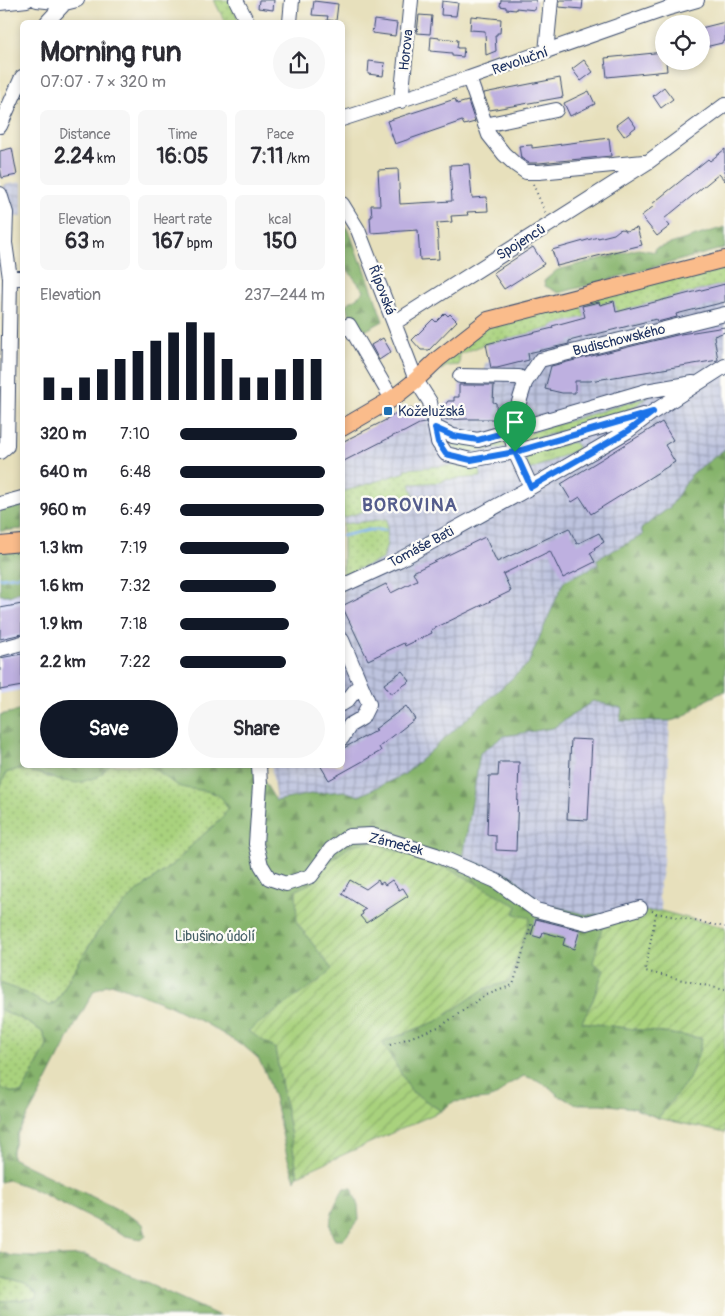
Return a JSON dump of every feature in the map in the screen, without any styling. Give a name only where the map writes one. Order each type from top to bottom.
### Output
[{"type":"main road","points":[[345,426],[392,399],[438,359],[488,320],[725,259]]},
{"type":"main road","points":[[0,545],[20,543]]},
{"type":"street","points":[[0,3],[27,0]]},
{"type":"street","points":[[37,0],[71,1]]},
{"type":"street","points":[[236,0],[246,20]]},
{"type":"street","points":[[290,20],[292,0]]},
{"type":"street","name":"Horova","points":[[401,101],[411,0]]},
{"type":"street","points":[[546,52],[551,0]]},
{"type":"street","name":"Revoluční","points":[[345,118],[546,52],[670,4],[697,0]]},
{"type":"street","points":[[50,20],[71,1]]},
{"type":"street","points":[[469,78],[489,135],[504,154],[526,172],[648,162]]},
{"type":"street","points":[[0,126],[20,81]]},
{"type":"street","name":"Spojenců","points":[[394,323],[648,162],[725,105]]},
{"type":"street","points":[[485,125],[556,110]]},
{"type":"street","points":[[0,194],[6,213],[3,244],[16,278],[7,446],[0,452]]},
{"type":"street","name":"Řípovská","points":[[345,209],[358,230],[416,380]]},
{"type":"street","name":"Budischowského","points":[[510,431],[525,382],[540,360],[725,314]]},
{"type":"street","points":[[345,327],[349,325],[392,399]]},
{"type":"street","name":"Tomáše Bati","points":[[345,585],[399,560],[531,487],[628,431],[653,412],[725,366]]},
{"type":"street","points":[[460,376],[519,376],[525,382]]},
{"type":"street","name":"Tomáše Bati","points":[[416,380],[430,402],[438,442],[446,454],[471,460],[515,452],[653,412]]},
{"type":"street","points":[[433,419],[453,436],[478,440],[646,392],[701,382]]},
{"type":"street","points":[[510,431],[515,452],[531,487]]},
{"type":"street","points":[[0,504],[20,499]]},
{"type":"street","points":[[0,649],[20,644]]},
{"type":"street","points":[[345,647],[369,704],[362,718],[350,725],[345,733]]},
{"type":"street","points":[[345,702],[360,684]]},
{"type":"street","name":"Zámeček","points":[[259,768],[260,785],[256,844],[261,865],[269,878],[286,884],[311,876],[331,849],[349,836],[372,835],[436,854],[496,881],[536,910],[587,923],[640,908]]},
{"type":"path","points":[[528,172],[551,223]]},
{"type":"path","points":[[640,908],[725,927]]},
{"type":"path","points":[[390,1045],[441,1026],[484,996],[513,985],[536,910]]},
{"type":"path","points":[[656,913],[645,971],[725,990]]},
{"type":"shaded area","points":[[20,182],[20,216],[9,218],[3,185]]},
{"type":"shaded area","points":[[725,284],[725,449],[692,474],[670,507],[641,529],[643,535],[597,559],[598,565],[564,581],[528,664],[405,774],[359,796],[344,791],[311,794],[276,801],[271,768],[345,768],[345,441],[386,420],[386,418],[403,408],[410,408],[415,412],[445,405],[448,401],[459,397],[460,381],[484,382],[485,363],[490,362],[486,344],[552,328],[552,326],[585,317],[582,305],[599,301],[614,301],[616,312]]},
{"type":"shaded area","points":[[20,592],[20,690],[0,694],[0,595],[10,596]]},
{"type":"shaded area","points":[[593,701],[622,708],[620,721],[670,721],[663,864],[659,888],[661,911],[587,915],[541,903],[511,875],[463,858],[480,753],[504,736],[553,728]]},
{"type":"green space","points":[[214,0],[229,0],[239,20],[224,20]]},
{"type":"green space","points":[[345,225],[351,236],[360,262],[362,261],[383,321],[361,333],[345,305],[364,291],[345,267]]},
{"type":"green space","points":[[725,227],[725,248],[559,293],[545,286],[544,281],[557,270],[638,249],[656,252],[654,249]]},
{"type":"green space","points":[[725,256],[725,284],[616,312],[614,302],[600,305],[599,301],[582,305],[585,317],[552,326],[552,328],[486,344],[460,354],[459,365],[447,366],[441,370],[438,359],[488,320]]},
{"type":"green space","points":[[650,396],[632,408],[611,416],[520,443],[517,438],[519,436]]},
{"type":"green space","points":[[441,434],[477,446],[506,440],[509,446],[480,451],[458,450],[450,446]]},
{"type":"green space","points":[[571,442],[578,446],[576,450],[530,470],[525,456]]},
{"type":"green space","name":"Libušino údolí","points":[[725,449],[725,691],[706,700],[682,718],[670,721],[620,721],[622,708],[593,701],[553,728],[504,736],[480,753],[463,858],[511,875],[541,903],[587,915],[635,912],[604,970],[593,1000],[582,1022],[702,1038],[689,1079],[658,1118],[633,1108],[602,1104],[577,1104],[559,1096],[537,1080],[524,1076],[509,1084],[498,1095],[488,1099],[453,1102],[441,1111],[412,1092],[382,1042],[437,1021],[484,989],[510,981],[514,914],[517,906],[370,842],[297,923],[332,969],[324,977],[275,1048],[298,1175],[295,1180],[287,1156],[274,1097],[258,1058],[245,1047],[203,1022],[168,1005],[114,984],[106,985],[94,991],[18,1133],[12,1151],[12,1158],[143,1224],[146,1235],[141,1239],[126,1236],[31,1188],[8,1180],[0,1182],[0,1129],[3,1122],[2,1111],[0,1110],[0,1087],[10,1092],[22,1093],[47,1046],[43,1032],[0,1009],[0,983],[50,1006],[58,1000],[99,930],[134,894],[177,861],[223,817],[227,809],[224,801],[219,796],[206,791],[184,788],[153,768],[256,768],[276,801],[311,794],[344,791],[359,796],[405,774],[528,664],[564,581],[598,565],[597,559],[643,535],[641,529],[670,507],[692,474]]},
{"type":"green space","points":[[480,463],[481,477],[410,484],[415,500],[396,506],[395,501],[345,517],[345,491],[406,472],[405,469]]},
{"type":"green space","points":[[20,499],[20,529],[0,531],[0,504]]},
{"type":"green space","points":[[387,519],[387,543],[383,559],[345,574],[345,524]]},
{"type":"green space","points":[[20,548],[20,592],[9,596],[0,595],[0,550]]},
{"type":"green space","points":[[20,710],[20,768],[107,768],[98,777],[77,783],[18,769],[6,773],[0,788],[0,715]]},
{"type":"green space","points":[[107,768],[152,768],[164,775],[221,796],[226,802],[227,809],[223,817],[177,861],[134,894],[99,930],[58,1000],[50,1006],[0,983],[0,788],[6,773],[18,769],[58,780],[98,777]]},
{"type":"green space","points":[[370,842],[454,871],[517,906],[514,914],[530,918],[510,981],[484,989],[437,1021],[382,1042],[412,1092],[441,1111],[298,1175],[275,1048],[248,1031],[324,977],[332,969],[297,923],[296,890],[314,882],[332,860],[348,848],[355,844]]},
{"type":"green space","points":[[661,911],[725,928],[725,1133],[658,1118],[689,1079],[702,1038],[582,1022],[593,1000],[604,970],[593,963],[602,928],[635,912]]},
{"type":"green space","points":[[0,1009],[43,1032],[47,1046],[22,1093],[10,1092],[0,1087]]},
{"type":"green space","points":[[344,1188],[352,1188],[358,1206],[359,1220],[343,1240],[335,1240],[331,1227],[332,1214]]},
{"type":"green space","points":[[0,1252],[13,1256],[37,1257],[85,1255],[220,1316],[0,1316],[0,1301],[36,1299],[37,1294],[25,1285],[0,1277]]},
{"type":"green space","points":[[0,1277],[25,1285],[37,1294],[36,1299],[0,1301]]},
{"type":"building","points":[[259,0],[274,0],[273,10],[258,8]]},
{"type":"building","points":[[501,0],[536,0],[535,10],[506,9],[506,7],[500,6]]},
{"type":"building","points":[[560,0],[583,0],[582,9],[559,7]]},
{"type":"building","points":[[314,1],[338,4],[336,20],[327,20],[328,16],[312,15]]},
{"type":"building","points":[[442,1],[458,3],[456,16],[441,15]]},
{"type":"building","points":[[419,15],[432,16],[430,34],[417,33]]},
{"type":"building","points":[[471,16],[501,19],[500,33],[495,35],[496,51],[486,55],[485,31],[470,30]]},
{"type":"building","points":[[374,20],[397,23],[395,36],[372,33]]},
{"type":"building","points":[[725,22],[725,41],[710,46],[710,26]]},
{"type":"building","points":[[431,37],[458,40],[457,48],[464,48],[463,57],[452,56],[452,53],[430,51]]},
{"type":"building","points":[[655,53],[655,70],[667,71],[607,77],[605,58]]},
{"type":"building","points":[[584,60],[593,72],[581,81],[572,69]]},
{"type":"building","points":[[369,61],[385,63],[383,76],[368,74]]},
{"type":"building","points":[[560,78],[563,97],[490,110],[484,95],[484,93]]},
{"type":"building","points":[[664,87],[673,99],[661,108],[653,96]]},
{"type":"building","points":[[589,91],[595,104],[570,116],[564,103]]},
{"type":"building","points":[[455,99],[457,104],[468,101],[475,122],[464,125],[462,121],[395,144],[387,121]]},
{"type":"building","points":[[628,116],[636,127],[624,136],[616,125]]},
{"type":"building","points":[[609,138],[611,156],[539,163],[529,163],[521,158],[519,146],[532,145],[532,148]]},
{"type":"building","points":[[12,148],[17,175],[2,178],[0,151]]},
{"type":"building","points":[[725,149],[725,181],[719,174],[664,219],[670,226],[657,236],[641,216],[654,206],[652,204],[708,159],[710,161]]},
{"type":"building","points":[[469,164],[472,198],[487,197],[488,211],[467,212],[468,215],[451,216],[452,222],[437,223],[439,259],[420,260],[418,230],[371,233],[371,205],[380,205],[378,170],[398,169],[400,204],[452,201],[450,165]]},
{"type":"building","points":[[637,228],[642,245],[557,266],[552,250],[614,234],[622,229],[626,231]]},
{"type":"building","points":[[533,247],[544,264],[504,289],[493,273]]},
{"type":"building","points":[[725,284],[725,302],[676,314],[677,317],[657,322],[656,319],[569,341],[569,344],[528,353],[529,360],[491,368],[486,344],[553,328],[552,326],[585,317],[582,306],[599,302],[600,305],[614,301],[616,312]]},
{"type":"building","points":[[445,313],[448,316],[450,314],[457,321],[429,350],[421,350],[412,340],[433,319],[436,322]]},
{"type":"building","points":[[725,327],[725,332],[714,336],[718,360],[590,381],[575,381],[575,393],[562,393],[545,389],[551,366],[681,334]]},
{"type":"building","points":[[383,338],[391,352],[379,360],[371,345]]},
{"type":"building","points":[[459,385],[494,385],[493,402],[496,403],[497,419],[443,420],[437,414],[440,406],[445,405],[448,401],[454,401],[454,397],[459,397]]},
{"type":"building","points":[[403,408],[417,411],[422,409],[428,416],[425,423],[395,435],[345,460],[345,440]]},
{"type":"building","points":[[662,422],[673,440],[665,445],[675,462],[591,514],[580,497],[572,502],[561,484]]},
{"type":"building","points":[[569,528],[577,544],[599,533],[604,542],[590,553],[595,562],[563,578],[550,551],[503,574],[511,591],[431,630],[432,633],[405,646],[404,643],[368,660],[345,612],[345,604],[386,584],[391,593],[417,580],[413,572],[485,537],[497,562]]},
{"type":"building","points":[[20,604],[20,634],[0,639],[0,608]]},
{"type":"building","points":[[20,654],[20,686],[0,690],[0,658]]},
{"type":"building","points":[[402,671],[410,681],[391,694],[384,684]]},
{"type":"building","points":[[406,706],[415,719],[379,747],[381,751],[329,780],[322,768],[345,768],[345,747],[377,730],[375,729]]},
{"type":"building","points":[[571,739],[592,740],[588,820],[567,819]]},
{"type":"building","points":[[499,762],[519,762],[516,851],[496,850],[496,836],[487,835],[489,776],[498,776]]},
{"type":"building","points":[[350,880],[366,889],[378,880],[380,884],[383,882],[385,885],[392,880],[399,890],[403,888],[408,896],[366,923],[360,916],[363,914],[362,911],[366,909],[342,894]]},
{"type":"building","points":[[536,919],[580,930],[574,949],[563,945],[565,938],[543,932],[541,938],[531,935]]},
{"type":"waterway","points":[[345,535],[369,530],[385,530]]},
{"type":"waterway","points":[[0,578],[20,575]]},
{"type":"place","name":"Koželužská","points":[[388,411]]},
{"type":"district","name":"BOROVINA","points":[[410,505]]},
{"type":"route","points":[[515,452],[471,460],[446,454],[438,442],[435,428],[453,436],[478,440],[510,431],[515,452],[531,487],[628,431],[653,412],[515,452]]}]
